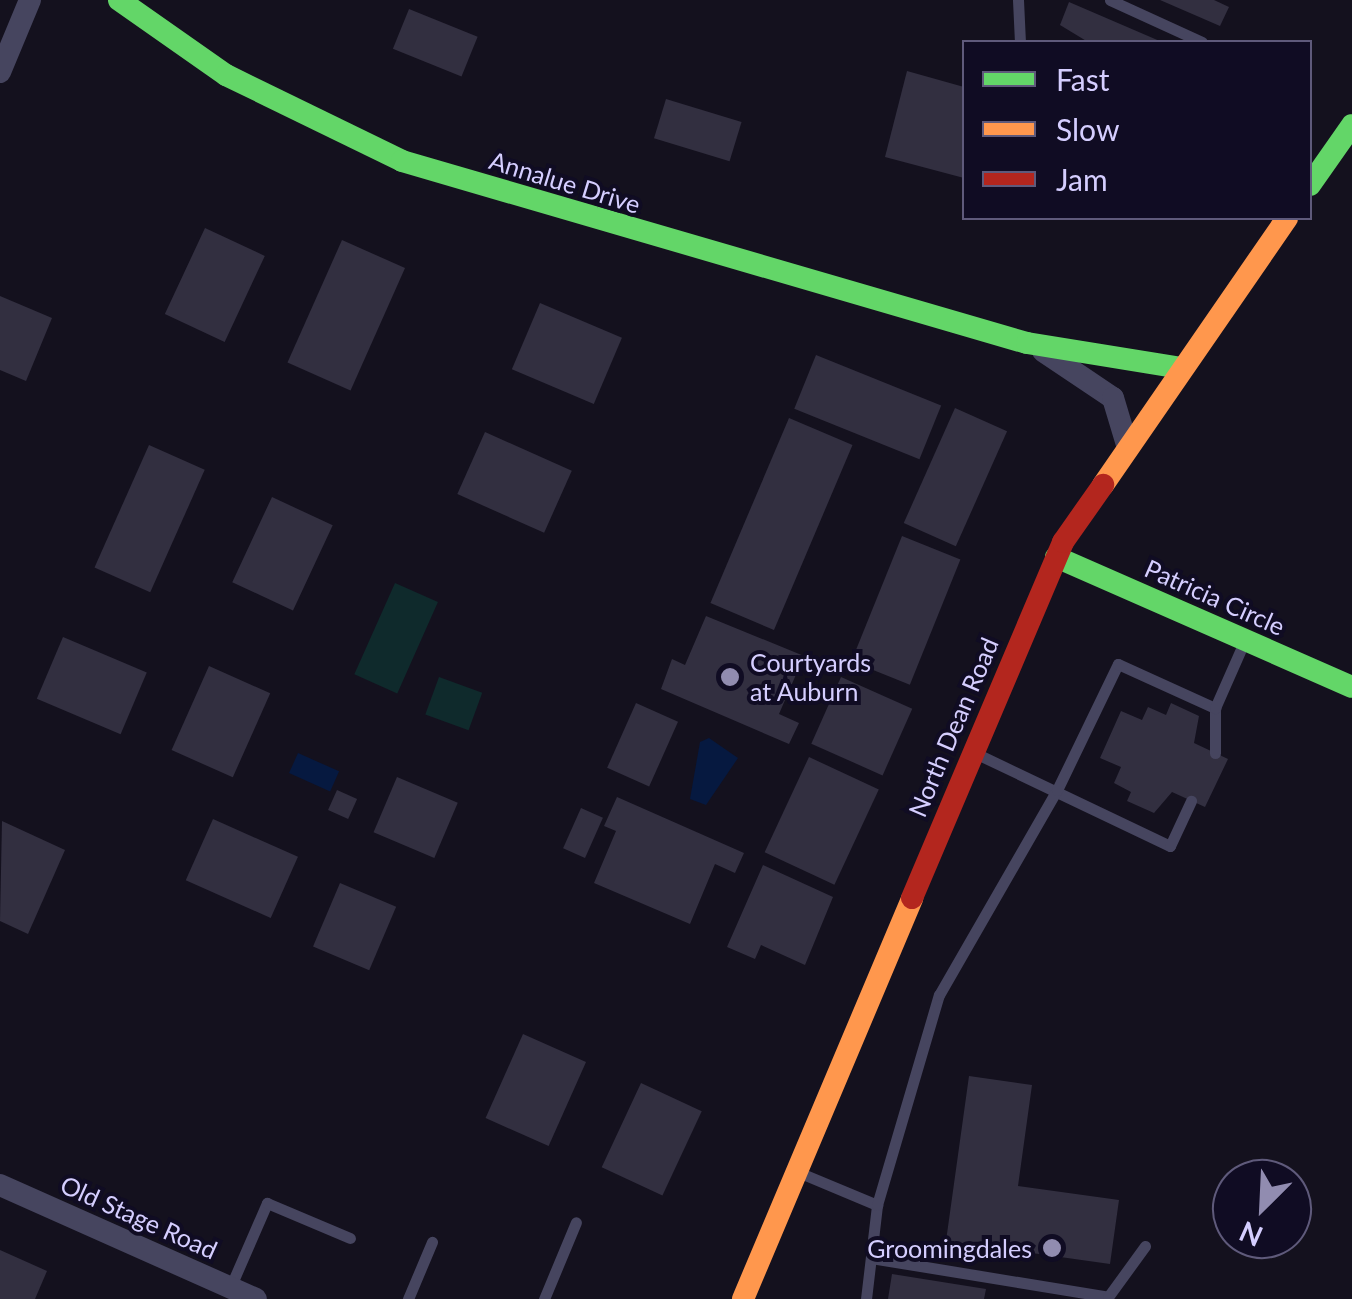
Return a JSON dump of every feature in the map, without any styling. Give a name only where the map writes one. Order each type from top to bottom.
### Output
[{"type":"street","points":[[0,72],[30,0]]},
{"type":"street","name":"Annalue Drive","points":[[119,0],[226,75],[402,161],[1027,343],[1182,368]]},
{"type":"street","points":[[1312,182],[1352,124]]},
{"type":"street","name":"North Dean Road","points":[[743,1299],[1056,557],[1286,220]]},
{"type":"street","name":"Annalue Drive","points":[[1027,343],[1094,378],[1113,398],[1128,448]]},
{"type":"street","name":"Patricia Circle","points":[[1056,557],[1352,687]]},
{"type":"street","name":"Old Stage Road","points":[[0,1184],[256,1299]]},
{"type":"lane","points":[[1018,0],[1020,40]]},
{"type":"lane","points":[[1110,0],[1198,40]]},
{"type":"lane","points":[[1214,753],[1215,708],[1245,640]]},
{"type":"lane","points":[[866,1299],[877,1204],[939,994],[1057,790],[1118,664],[1215,708]]},
{"type":"lane","points":[[972,752],[1170,846],[1192,801]]},
{"type":"lane","points":[[796,1171],[877,1204]]},
{"type":"lane","points":[[230,1288],[267,1203],[350,1238]]},
{"type":"lane","points":[[544,1299],[576,1222]]},
{"type":"lane","points":[[408,1299],[432,1242]]},
{"type":"lane","points":[[871,1258],[1108,1296],[1145,1246]]},
{"type":"green space","points":[[395,583],[438,602],[397,693],[354,674]]},
{"type":"green space","points":[[439,677],[482,693],[469,730],[425,715]]},
{"type":"water","points":[[709,738],[738,758],[706,805],[690,799],[700,742]]},
{"type":"water","points":[[298,753],[339,771],[330,791],[289,773]]},
{"type":"building","points":[[1160,0],[1214,0],[1229,7],[1220,26]]},
{"type":"building","points":[[1069,2],[1157,40],[1085,40],[1060,25]]},
{"type":"building","points":[[409,9],[478,37],[462,77],[393,49]]},
{"type":"building","points":[[907,71],[962,86],[962,177],[885,157]]},
{"type":"building","points":[[666,99],[742,122],[730,161],[654,138]]},
{"type":"building","points":[[205,228],[265,256],[225,342],[165,314]]},
{"type":"building","points":[[342,240],[405,268],[351,390],[287,362]]},
{"type":"building","points":[[0,296],[52,318],[26,381],[0,370]]},
{"type":"building","points":[[540,303],[622,338],[594,404],[512,369]]},
{"type":"building","points":[[816,355],[941,406],[919,459],[794,409]]},
{"type":"building","points":[[955,408],[1007,431],[956,546],[904,523]]},
{"type":"building","points":[[789,418],[853,445],[774,630],[710,603]]},
{"type":"building","points":[[485,432],[572,471],[544,533],[457,494]]},
{"type":"building","points":[[149,445],[205,470],[150,592],[94,567]]},
{"type":"building","points":[[272,497],[333,525],[293,611],[232,582]]},
{"type":"building","points":[[902,536],[960,560],[910,685],[851,661]]},
{"type":"building","name":"Courtyards at Auburn","points":[[706,616],[804,656],[779,714],[799,723],[789,744],[661,689],[672,659],[685,665]]},
{"type":"building","points":[[63,637],[147,673],[121,734],[37,699]]},
{"type":"building","points":[[209,666],[270,693],[233,777],[172,750]]},
{"type":"building","points":[[841,677],[912,709],[883,775],[811,744]]},
{"type":"building","points":[[636,703],[678,722],[649,787],[607,768]]},
{"type":"building","points":[[1171,703],[1199,716],[1194,743],[1228,759],[1205,807],[1172,792],[1154,813],[1127,801],[1131,792],[1114,783],[1121,767],[1100,758],[1121,711],[1142,720],[1148,707],[1166,715]]},
{"type":"building","points":[[809,757],[879,790],[834,885],[765,852]]},
{"type":"building","points":[[397,777],[458,803],[434,858],[374,832]]},
{"type":"building","points":[[337,790],[357,799],[348,819],[328,810]]},
{"type":"building","points":[[617,797],[744,853],[735,873],[715,864],[690,924],[594,883],[616,831],[604,826]]},
{"type":"building","points":[[581,808],[603,818],[585,858],[563,848]]},
{"type":"building","points":[[213,819],[298,857],[271,918],[186,880]]},
{"type":"building","points":[[2,821],[65,850],[28,934],[0,921]]},
{"type":"building","points":[[763,865],[833,897],[805,965],[761,945],[755,959],[727,947]]},
{"type":"building","points":[[340,883],[396,907],[369,970],[313,947]]},
{"type":"building","points":[[523,1034],[586,1062],[549,1146],[486,1118]]},
{"type":"building","points":[[969,1076],[1032,1085],[1018,1186],[1119,1200],[1110,1264],[946,1241]]},
{"type":"building","points":[[641,1083],[702,1111],[662,1196],[602,1167]]},
{"type":"building","points":[[0,1250],[47,1271],[35,1299],[0,1299]]},
{"type":"building","points":[[892,1274],[986,1289],[984,1299],[888,1299]]},
{"type":"traffic: fast","points":[[119,0],[226,75],[402,161],[1027,343],[1182,368]]},
{"type":"traffic: fast","points":[[1312,182],[1352,125]]},
{"type":"traffic: fast","points":[[1056,557],[1352,687]]},
{"type":"traffic: slow","points":[[1103,485],[1286,220]]},
{"type":"traffic: slow","points":[[743,1299],[912,898]]},
{"type":"traffic: jam","points":[[912,898],[1063,542],[1103,485]]},
{"type":"place","name":"Courtyards at Auburn","points":[[730,677]]},
{"type":"place","name":"Groomingdales","points":[[1052,1248]]}]
